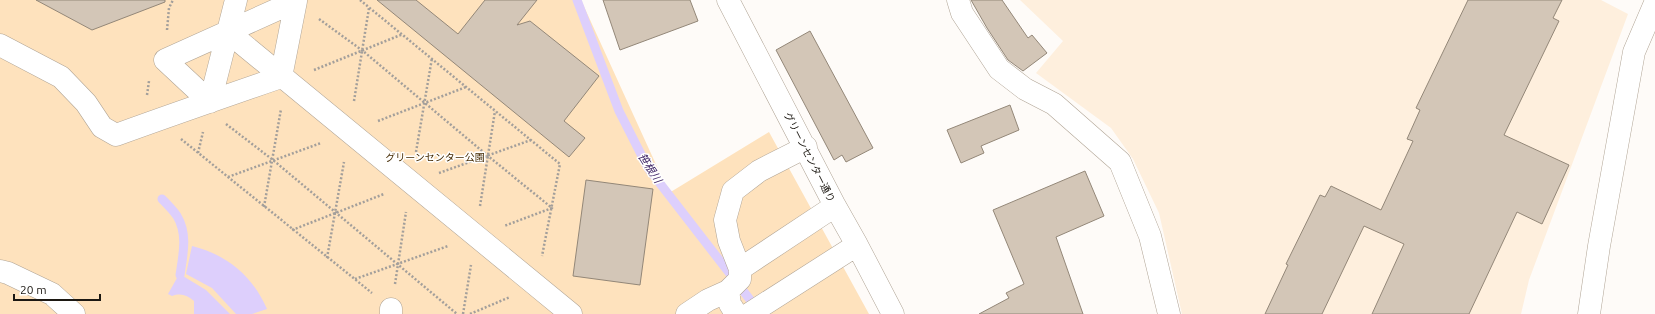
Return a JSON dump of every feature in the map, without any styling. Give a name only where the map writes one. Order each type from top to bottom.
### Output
[{"type":"street","points":[[210,102],[236,0]]},
{"type":"street","name":"グリーンセンター通り","points":[[728,0],[835,206],[858,245],[885,311]]},
{"type":"street","points":[[958,0],[962,13],[1000,69],[1025,89],[1054,104],[1120,162],[1150,236],[1169,314]]},
{"type":"street","points":[[210,102],[165,60],[295,1]]},
{"type":"street","points":[[281,77],[295,1]]},
{"type":"street","points":[[1589,314],[1599,246],[1634,52],[1655,3]]},
{"type":"street","points":[[228,32],[571,314]]},
{"type":"street","points":[[0,45],[61,77],[86,103],[102,128],[116,135],[281,77]]},
{"type":"street","points":[[687,314],[708,300],[728,291],[740,279],[740,269],[729,241],[725,220],[733,191],[759,171],[806,148]]},
{"type":"street","points":[[740,269],[835,206]]},
{"type":"street","points":[[749,314],[858,245]]},
{"type":"street","points":[[0,272],[8,273],[52,294],[74,314]]},
{"type":"street","points":[[728,291],[730,304],[736,314]]},
{"type":"path","points":[[360,0],[560,164],[537,286],[470,314]]},
{"type":"path","points":[[295,1],[363,51],[552,208]]},
{"type":"path","points":[[165,60],[150,69],[145,111],[355,279],[391,312]]},
{"type":"path","points":[[210,102],[208,110],[273,160],[457,314]]},
{"type":"path","points":[[355,279],[552,208]]},
{"type":"shaded area","points":[[1020,0],[1601,0],[1628,14],[1529,280],[1521,314],[1182,314],[1159,213],[1133,159],[1111,128],[1036,73],[1063,41]]},
{"type":"shaded area","points":[[192,246],[216,255],[237,268],[254,286],[267,309],[252,314],[236,314],[212,288],[186,274]]},
{"type":"shaded area","points":[[178,273],[206,290],[230,314],[194,314],[194,301],[184,295],[172,296],[168,294],[177,278]]},
{"type":"green space","name":"グリーンセンター公園","points":[[0,0],[581,0],[669,193],[769,132],[869,314],[0,314]]},
{"type":"building","points":[[36,0],[165,0],[165,2],[92,30]]},
{"type":"building","points":[[377,0],[416,0],[458,34],[485,0],[537,0],[517,25],[530,21],[599,76],[564,121],[585,138],[569,157]]},
{"type":"building","points":[[603,0],[690,0],[698,21],[620,50]]},
{"type":"building","points":[[971,0],[1002,0],[1028,38],[1032,35],[1047,53],[1023,71],[1008,60]]},
{"type":"building","points":[[1468,0],[1562,0],[1553,18],[1559,21],[1504,135],[1569,165],[1542,224],[1517,212],[1469,314],[1372,314],[1404,244],[1364,226],[1322,314],[1265,314],[1288,265],[1286,264],[1320,195],[1325,197],[1331,186],[1381,210],[1413,141],[1407,139],[1420,110],[1416,108]]},
{"type":"building","points":[[810,31],[873,148],[846,162],[842,155],[834,160],[776,50]]},
{"type":"building","points":[[1010,105],[1019,130],[981,146],[984,153],[961,163],[947,130]]},
{"type":"building","points":[[1085,171],[1104,216],[1056,237],[1083,314],[979,314],[1009,298],[1006,293],[1024,284],[993,210]]},
{"type":"building","points":[[586,180],[653,189],[640,285],[573,276]]},
{"type":"waterway","name":"笹根川","points":[[577,0],[619,111],[648,168],[758,310]]},
{"type":"waterway","points":[[162,199],[177,216],[183,230],[184,245],[180,275]]}]
